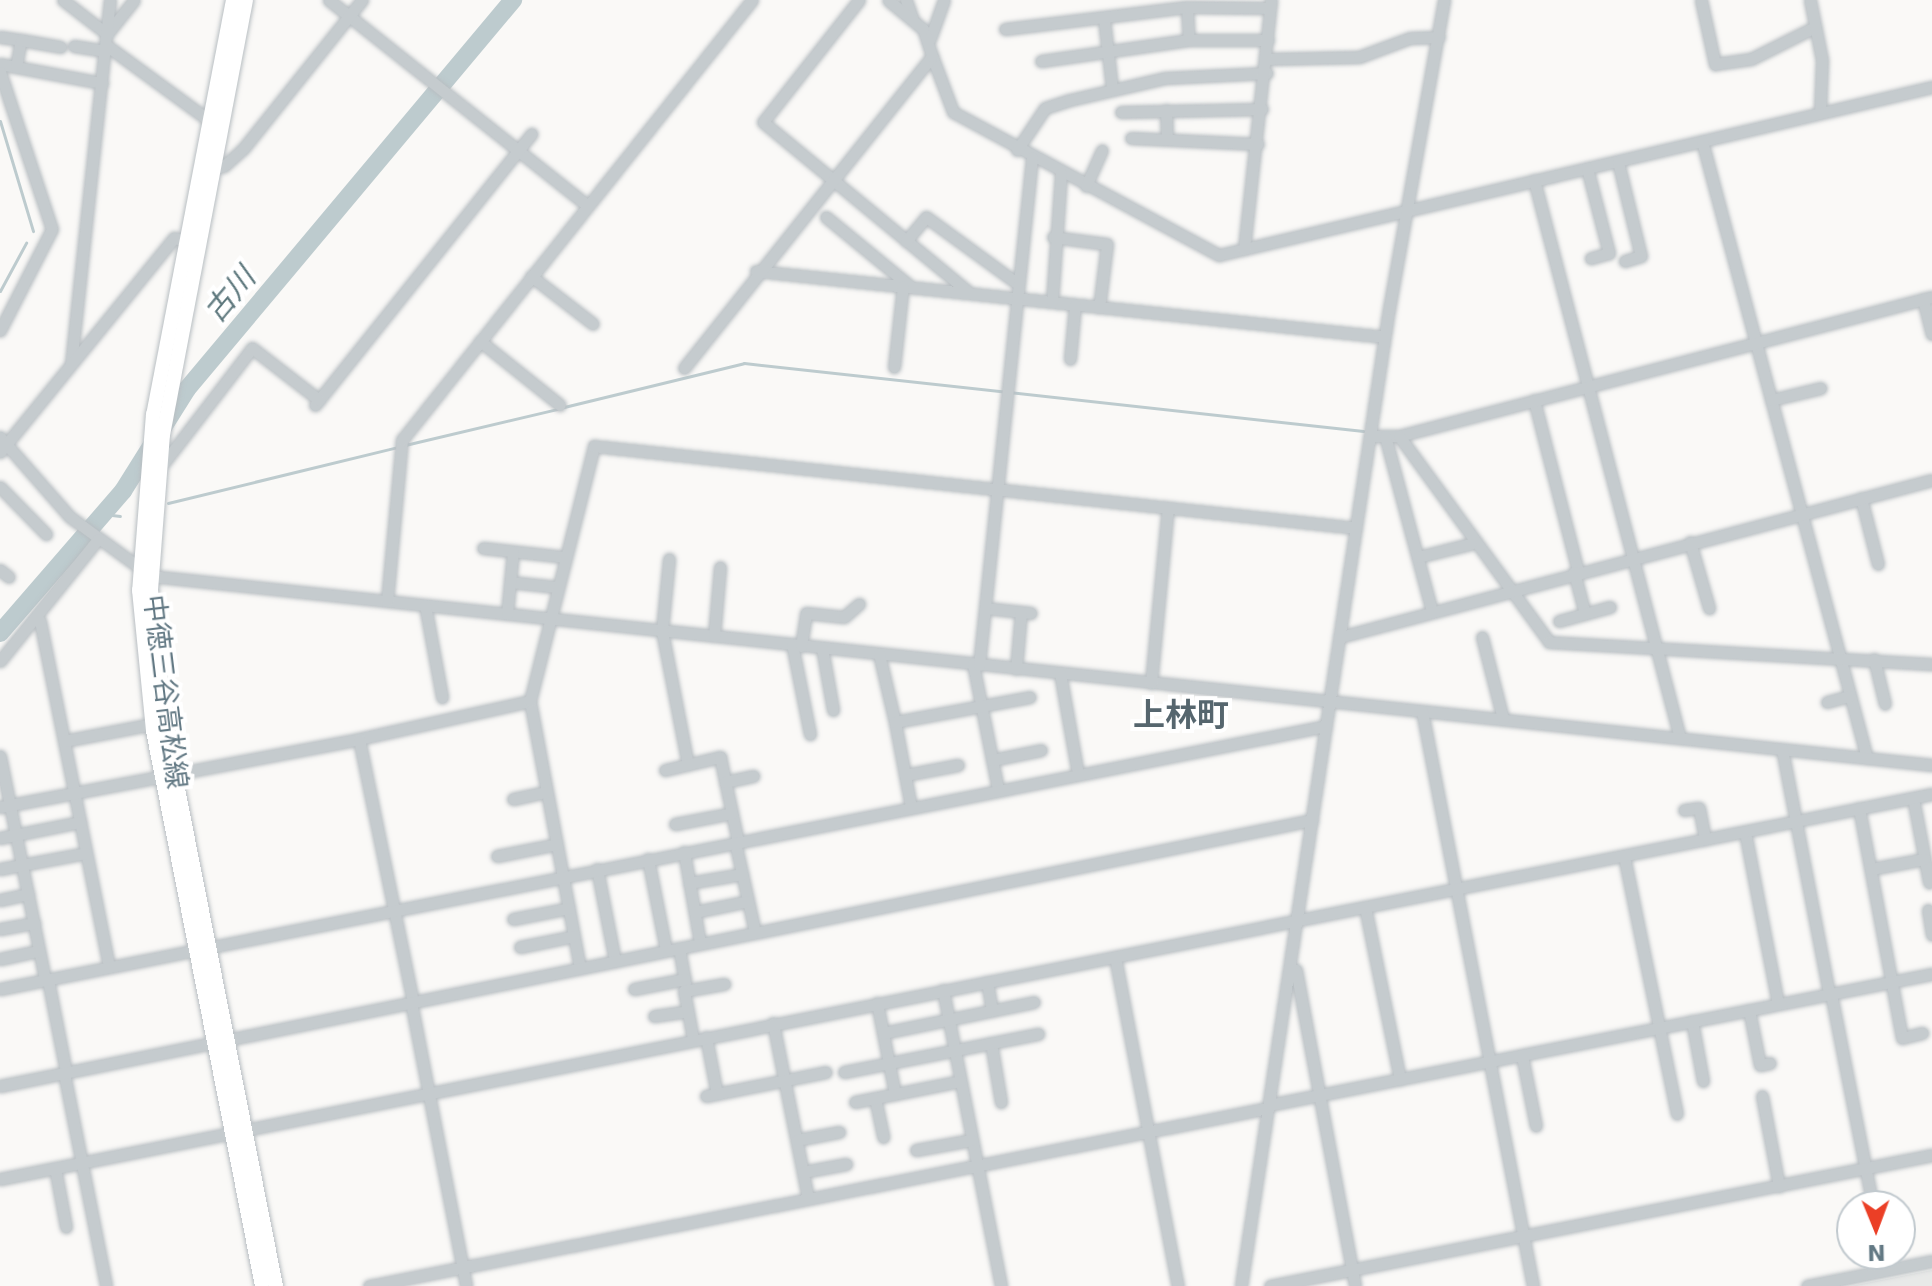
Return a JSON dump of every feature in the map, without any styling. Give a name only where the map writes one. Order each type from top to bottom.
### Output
[{"type":"main road","name":"中徳三谷高松線","points":[[207,168],[210,121],[233,0]]},
{"type":"main road","name":"中徳三谷高松線","points":[[246,0],[193,242],[145,573],[168,775],[239,1133],[276,1286]]},
{"type":"main road","name":"中徳三谷高松線","points":[[168,775],[152,724],[144,483],[153,414],[193,242]]},
{"type":"main road","name":"中徳三谷高松線","points":[[239,1133],[262,1286]]},
{"type":"street","points":[[63,0],[106,43],[210,121]]},
{"type":"street","points":[[71,364],[110,0]]},
{"type":"street","points":[[106,43],[134,0]]},
{"type":"street","points":[[329,0],[519,149],[590,200]]},
{"type":"street","points":[[207,168],[243,149],[362,0]]},
{"type":"street","points":[[387,601],[402,447],[590,200],[752,0]]},
{"type":"street","points":[[859,0],[763,122],[970,293]]},
{"type":"street","points":[[888,0],[930,39]]},
{"type":"street","points":[[906,0],[913,21]]},
{"type":"street","points":[[944,0],[930,39],[932,56],[953,112],[1017,150],[1219,255],[1932,87]]},
{"type":"street","points":[[1241,1286],[1385,337],[1444,0]]},
{"type":"street","points":[[1701,0],[1715,64],[1751,59],[1815,27]]},
{"type":"street","points":[[1810,0],[1815,27],[1820,112]]},
{"type":"street","points":[[1005,29],[1187,7],[1270,4],[1267,73],[1248,247]]},
{"type":"street","points":[[1187,7],[1189,40]]},
{"type":"street","points":[[1104,19],[1112,88]]},
{"type":"street","points":[[0,37],[60,47]]},
{"type":"street","points":[[1267,59],[1359,57],[1410,38],[1439,37]]},
{"type":"street","points":[[16,67],[21,40]]},
{"type":"street","points":[[1041,61],[1189,40],[1268,40]]},
{"type":"street","points":[[74,46],[106,43]]},
{"type":"street","points":[[684,368],[756,271],[932,56]]},
{"type":"street","points":[[0,64],[102,83]]},
{"type":"street","points":[[0,72],[52,229],[0,330]]},
{"type":"street","points":[[1017,150],[1045,108],[1112,88],[1217,72],[1267,73]]},
{"type":"street","points":[[1121,112],[1262,109]]},
{"type":"street","points":[[1166,110],[1167,137]]},
{"type":"street","points":[[159,468],[252,348],[317,402],[531,134]]},
{"type":"street","points":[[1131,138],[1167,137],[1258,144]]},
{"type":"street","points":[[1702,141],[1867,758]]},
{"type":"street","points":[[1086,186],[1102,150]]},
{"type":"street","points":[[998,789],[976,664],[985,608],[994,489],[1032,158]]},
{"type":"street","points":[[1618,162],[1641,256],[1625,261]]},
{"type":"street","points":[[1587,168],[1609,253],[1591,258]]},
{"type":"street","points":[[1052,302],[1053,237],[1061,173]]},
{"type":"street","points":[[1534,180],[1680,738]]},
{"type":"street","points":[[826,217],[907,286]]},
{"type":"street","points":[[906,241],[926,217],[1018,284]]},
{"type":"street","points":[[1053,237],[1107,244],[1099,308]]},
{"type":"street","points":[[193,242],[174,238],[2,445],[70,517],[145,573],[662,631],[1932,765]]},
{"type":"street","points":[[756,271],[1385,337]]},
{"type":"street","points":[[531,276],[593,324]]},
{"type":"street","points":[[894,367],[907,286]]},
{"type":"street","points":[[1370,436],[1399,436],[1928,298],[1932,334]]},
{"type":"street","points":[[1070,359],[1075,305]]},
{"type":"street","points":[[480,341],[560,405]]},
{"type":"street","points":[[1771,400],[1821,388]]},
{"type":"street","points":[[1534,400],[1585,614]]},
{"type":"street","points":[[1385,436],[1432,611]]},
{"type":"street","points":[[1399,436],[1549,642],[1932,664]]},
{"type":"street","points":[[580,968],[530,701],[548,618],[594,446],[1356,528]]},
{"type":"street","points":[[1340,637],[1631,557],[1932,480]]},
{"type":"street","points":[[0,487],[46,534]]},
{"type":"street","points":[[1861,498],[1878,564]]},
{"type":"street","points":[[1151,683],[1168,508]]},
{"type":"street","points":[[0,661],[96,538]]},
{"type":"street","points":[[1690,542],[1709,608]]},
{"type":"street","points":[[1418,557],[1470,544]]},
{"type":"street","points":[[483,548],[564,557]]},
{"type":"street","points":[[507,614],[513,552]]},
{"type":"street","points":[[669,559],[662,631],[688,765]]},
{"type":"street","points":[[714,636],[713,586],[720,567]]},
{"type":"street","points":[[510,582],[556,587]]},
{"type":"street","points":[[810,734],[797,645],[806,613],[844,617],[859,604]]},
{"type":"street","points":[[425,605],[442,697]]},
{"type":"street","points":[[1559,621],[1610,607]]},
{"type":"street","points":[[985,608],[1026,613],[1016,669]]},
{"type":"street","points":[[40,621],[109,966]]},
{"type":"street","points":[[1482,637],[1503,719]]},
{"type":"street","points":[[822,648],[833,710]]},
{"type":"street","points":[[879,654],[911,807]]},
{"type":"street","points":[[1874,659],[1885,704]]},
{"type":"street","points":[[1060,673],[1078,774]]},
{"type":"street","points":[[1827,702],[1849,696]]},
{"type":"street","points":[[895,722],[1030,697]]},
{"type":"street","points":[[5,806],[359,739],[530,701]]},
{"type":"street","points":[[1422,711],[1486,1063],[1533,1286]]},
{"type":"street","points":[[64,741],[152,724]]},
{"type":"street","points":[[0,989],[1326,726]]},
{"type":"street","points":[[359,739],[395,910],[466,1286]]},
{"type":"street","points":[[1782,749],[1870,1190]]},
{"type":"street","points":[[992,760],[1041,750]]},
{"type":"street","points":[[0,756],[5,806],[16,835],[106,1286]]},
{"type":"street","points":[[665,770],[720,757],[755,932]]},
{"type":"street","points":[[905,775],[958,765]]},
{"type":"street","points":[[725,782],[753,776]]},
{"type":"street","points":[[513,799],[546,792]]},
{"type":"street","points":[[0,1179],[1932,794]]},
{"type":"street","points":[[1913,798],[1929,882]]},
{"type":"street","points":[[1684,810],[1699,808],[1705,839]]},
{"type":"street","points":[[1859,808],[1902,1038],[1922,1033]]},
{"type":"street","points":[[675,824],[732,813]]},
{"type":"street","points":[[0,1086],[1312,820]]},
{"type":"street","points":[[0,838],[80,822]]},
{"type":"street","points":[[1745,832],[1778,1004]]},
{"type":"street","points":[[497,856],[557,844]]},
{"type":"street","points":[[684,852],[700,943]]},
{"type":"street","points":[[0,869],[86,853]]},
{"type":"street","points":[[1624,856],[1677,1114]]},
{"type":"street","points":[[648,859],[666,950]]},
{"type":"street","points":[[1871,869],[1924,859]]},
{"type":"street","points":[[597,869],[615,961]]},
{"type":"street","points":[[689,883],[742,874]]},
{"type":"street","points":[[0,900],[28,894]]},
{"type":"street","points":[[695,912],[748,901]]},
{"type":"street","points":[[1365,907],[1400,1079]]},
{"type":"street","points":[[513,919],[569,908]]},
{"type":"street","points":[[1928,910],[1932,935]]},
{"type":"street","points":[[0,929],[34,923]]},
{"type":"street","points":[[520,947],[574,936]]},
{"type":"street","points":[[679,948],[693,1039]]},
{"type":"street","points":[[0,959],[39,951]]},
{"type":"street","points":[[1115,957],[1178,1286]]},
{"type":"street","points":[[1289,969],[1296,970],[1355,1286]]},
{"type":"street","points":[[369,1286],[1932,974]]},
{"type":"street","points":[[987,982],[992,1011]]},
{"type":"street","points":[[634,989],[724,984]]},
{"type":"street","points":[[943,990],[1001,1286]]},
{"type":"street","points":[[883,1033],[1034,1002]]},
{"type":"street","points":[[877,1003],[895,1094]]},
{"type":"street","points":[[1749,1010],[1760,1065],[1770,1063]]},
{"type":"street","points":[[654,1016],[688,1011]]},
{"type":"street","points":[[1692,1021],[1703,1081]]},
{"type":"street","points":[[773,1023],[808,1198]]},
{"type":"street","points":[[844,1072],[1038,1034]]},
{"type":"street","points":[[706,1037],[711,1095],[826,1072]]},
{"type":"street","points":[[991,1043],[1001,1102]]},
{"type":"street","points":[[1522,1056],[1536,1126]]},
{"type":"street","points":[[855,1102],[960,1081]]},
{"type":"street","points":[[1762,1096],[1779,1186]]},
{"type":"street","points":[[875,1098],[883,1137]]},
{"type":"street","points":[[797,1140],[839,1132]]},
{"type":"street","points":[[916,1150],[971,1140]]},
{"type":"street","points":[[1270,1286],[1932,1155]]},
{"type":"street","points":[[803,1172],[846,1164]]},
{"type":"street","points":[[55,1168],[66,1227]]},
{"type":"street","points":[[1807,1286],[1886,1270]]},
{"type":"shaded area","points":[[1932,1270],[1932,1286],[1851,1286]]},
{"type":"waterway","name":"古川","points":[[0,633],[123,491],[187,389],[513,0]]},
{"type":"waterway","points":[[0,121],[33,231]]},
{"type":"waterway","points":[[0,291],[26,243]]},
{"type":"waterway","points":[[564,407],[744,363],[1363,431]]},
{"type":"waterway","points":[[405,445],[557,409]]},
{"type":"waterway","points":[[168,503],[397,447]]},
{"type":"waterway","points":[[104,514],[120,516]]},
{"type":"district","name":"上林町","points":[[1181,715]]}]
